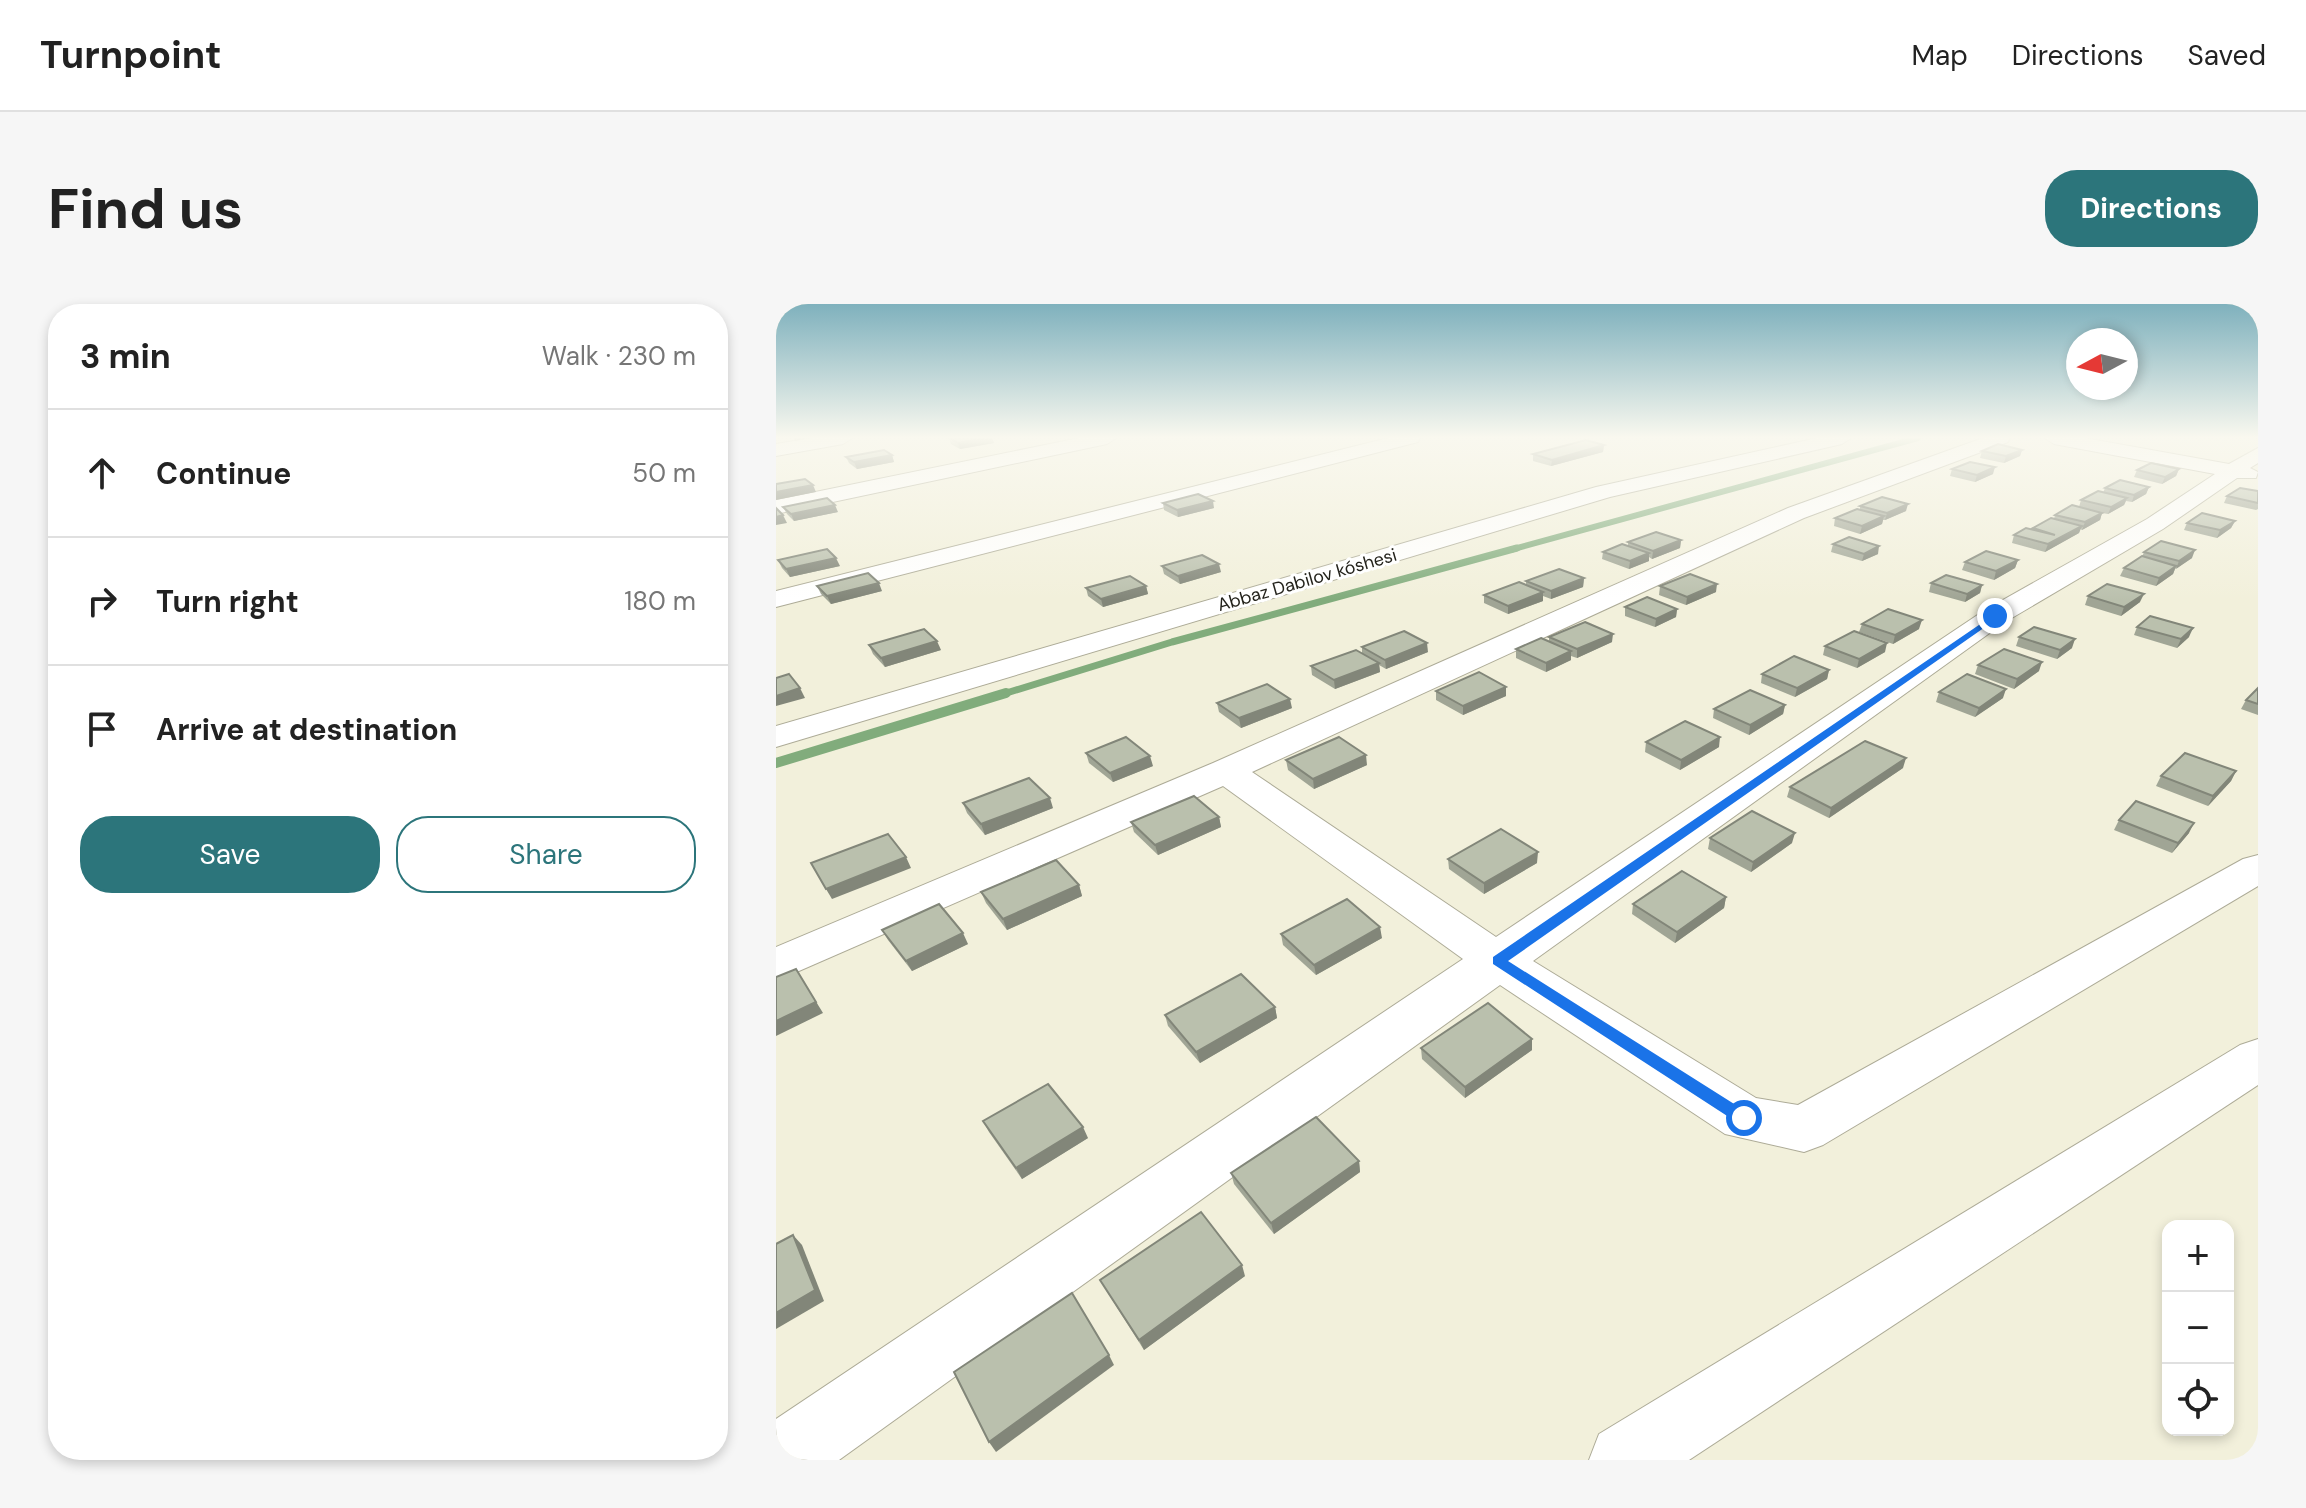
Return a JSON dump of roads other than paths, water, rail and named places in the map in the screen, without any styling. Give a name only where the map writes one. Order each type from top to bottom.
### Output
[{"type":"street","points":[[776,507],[848,492]]},
{"type":"street","points":[[776,599],[1198,492]]},
{"type":"street","name":"Abbaz Dabilov kóshesi","points":[[776,737],[1604,492]]},
{"type":"street","points":[[776,965],[1226,771],[1796,513],[1854,492]]},
{"type":"street","points":[[778,1460],[1995,616],[2208,492]]},
{"type":"street","points":[[1226,771],[1498,961],[1744,1118],[1804,1129],[2258,868]]},
{"type":"street","points":[[1625,1460],[2258,1059]]},
{"type":"waterway","points":[[1510,550],[1721,492]]},
{"type":"waterway","points":[[1000,695],[1172,642],[1517,548]]},
{"type":"waterway","points":[[776,763],[1006,693]]}]
